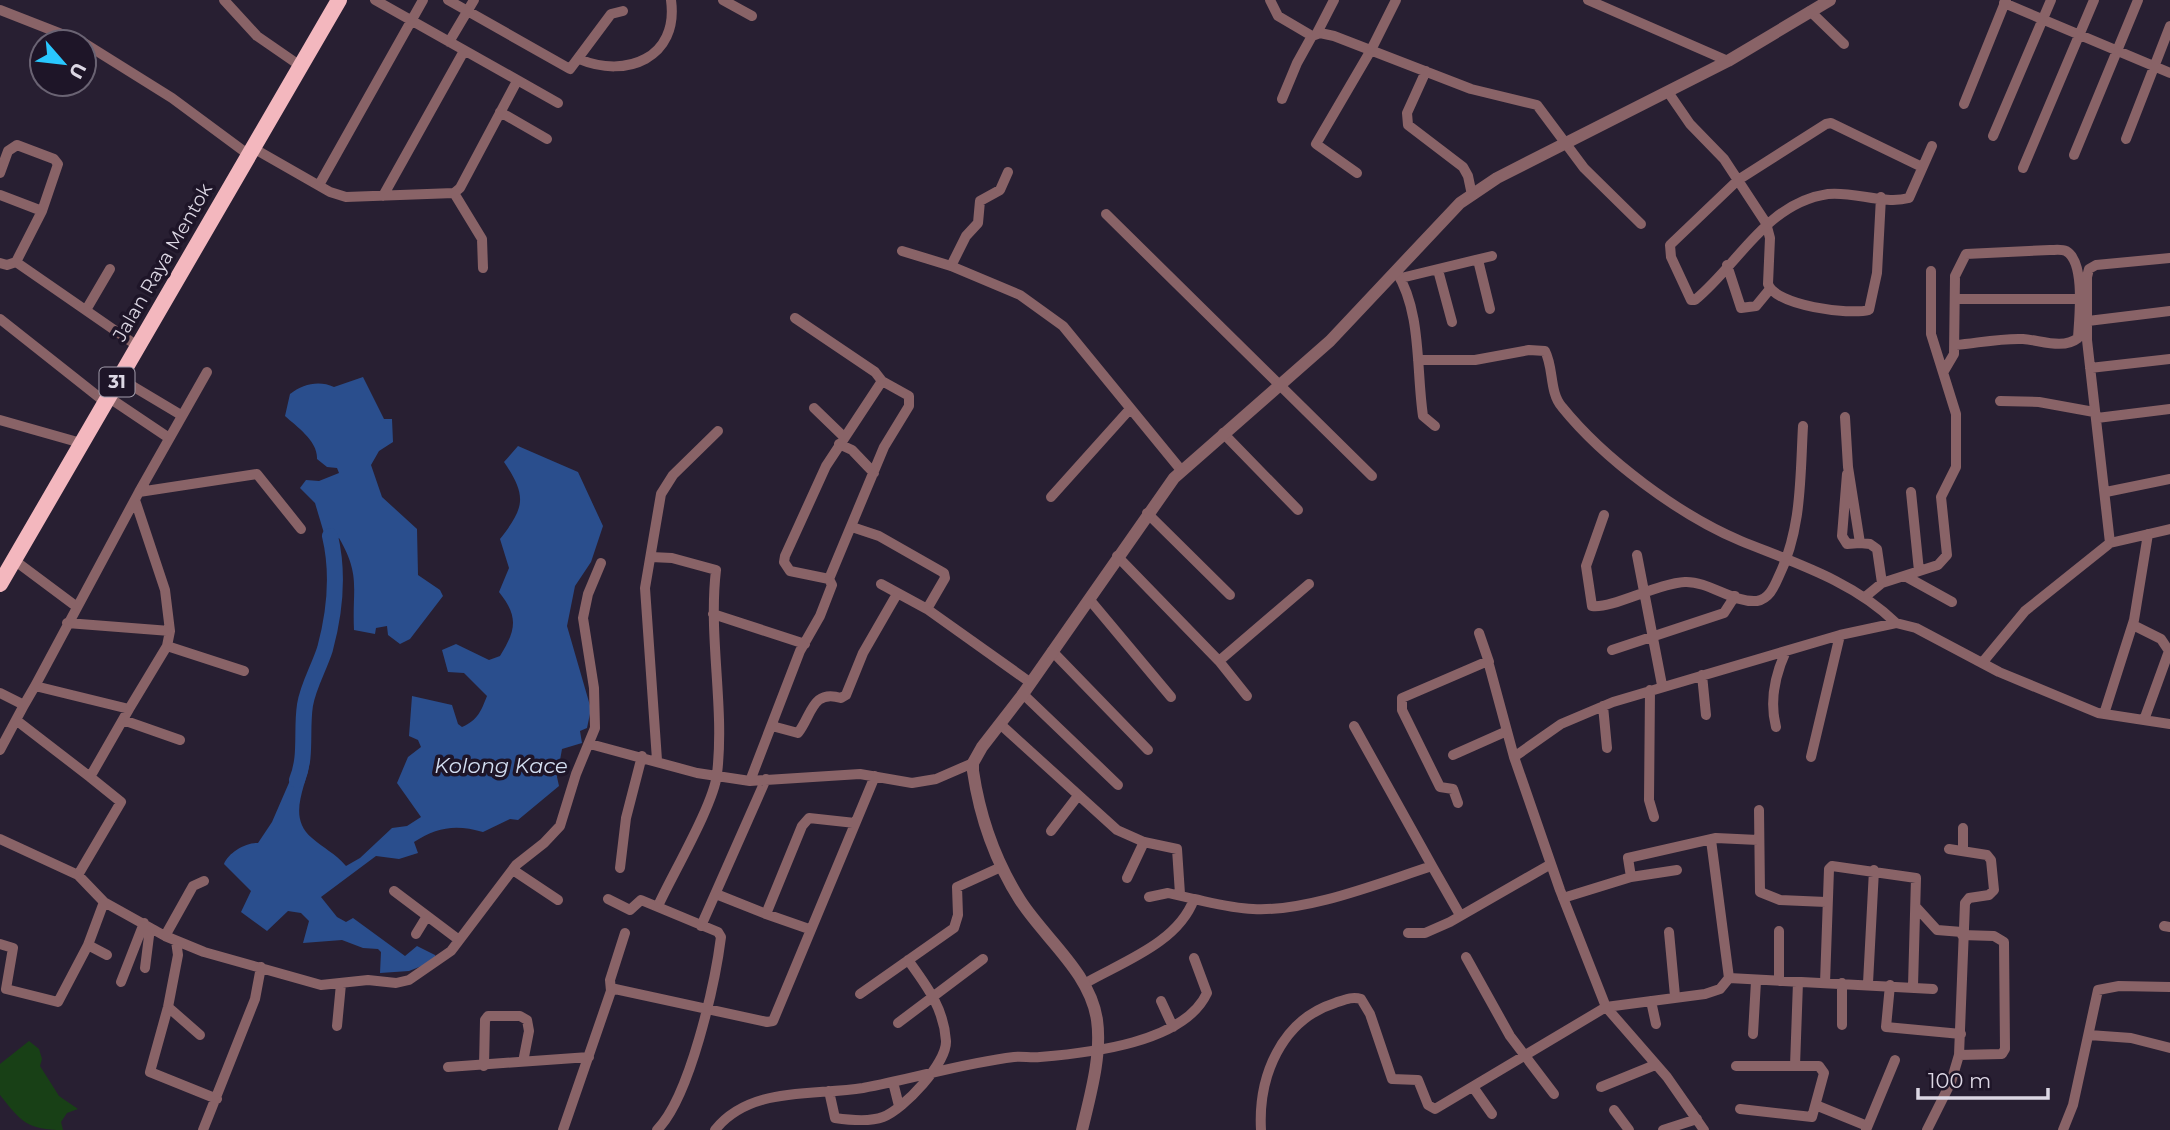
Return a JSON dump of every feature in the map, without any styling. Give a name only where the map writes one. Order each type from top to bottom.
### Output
[{"type":"highway","name":"31","points":[[251,151],[338,0]]},
{"type":"highway","name":"Jalan Raya Mentok","points":[[0,584],[136,345],[251,151]]},
{"type":"street","points":[[224,0],[257,36],[299,65]]},
{"type":"street","points":[[375,0],[558,103]]},
{"type":"street","points":[[318,185],[423,0]]},
{"type":"street","points":[[448,0],[570,69],[611,14],[623,11]]},
{"type":"street","points":[[449,42],[474,0]]},
{"type":"street","points":[[579,59],[613,67],[634,64],[654,55],[666,34],[671,0]]},
{"type":"street","points":[[723,0],[752,16]]},
{"type":"street","points":[[1270,0],[1278,16],[1315,34],[1371,50],[1471,89],[1537,106],[1545,112],[1564,144],[1601,186],[1641,224]]},
{"type":"street","points":[[1282,99],[1297,63],[1334,0]]},
{"type":"street","points":[[1357,173],[1316,144],[1371,50],[1396,0]]},
{"type":"street","points":[[1588,0],[1728,61]]},
{"type":"street","points":[[590,744],[717,776],[750,781],[816,775],[875,776],[912,783],[936,779],[973,763],[1147,513],[1181,470],[1280,387],[1399,275],[1460,203],[1497,178],[1728,61],[1830,0]]},
{"type":"street","points":[[1993,136],[2051,0]]},
{"type":"street","points":[[2023,168],[2094,0]]},
{"type":"street","points":[[2074,155],[2137,0]]},
{"type":"street","points":[[1964,104],[2005,2],[2170,73]]},
{"type":"street","points":[[0,10],[47,28]]},
{"type":"street","points":[[1810,11],[1844,44]]},
{"type":"street","points":[[2126,139],[2170,26]]},
{"type":"street","points":[[98,51],[251,151],[346,197],[454,193],[460,188],[517,81]]},
{"type":"street","points":[[383,196],[464,51]]},
{"type":"street","points":[[1426,71],[1407,113],[1408,125],[1463,167],[1472,195]]},
{"type":"street","points":[[1668,92],[1684,116],[1724,159],[1766,223],[1770,238],[1770,289],[1756,306],[1741,308],[1727,265]]},
{"type":"street","points":[[500,112],[547,139]]},
{"type":"street","points":[[1922,167],[1830,123],[1809,133],[1738,180],[1671,245],[1669,251],[1691,300],[1698,297],[1766,223],[1812,197],[1833,194],[1909,198],[1932,146]]},
{"type":"street","points":[[0,173],[12,146],[21,146],[57,161],[58,167],[42,211],[16,262],[7,265],[0,263]]},
{"type":"street","points":[[951,266],[966,236],[978,223],[980,201],[1000,190],[1008,172]]},
{"type":"street","points":[[454,193],[482,239],[483,268]]},
{"type":"street","points":[[0,195],[42,211]]},
{"type":"street","points":[[1770,289],[1783,299],[1804,305],[1870,310],[1877,273],[1881,197]]},
{"type":"street","points":[[1106,214],[1372,476]]},
{"type":"street","points":[[1944,371],[1956,345],[1955,276],[1966,254],[2063,250],[2071,255],[2079,275],[2078,338],[2073,342],[2056,344],[2024,339],[1956,345]]},
{"type":"street","points":[[902,251],[951,266],[1020,295],[1063,327],[1078,341],[1181,470]]},
{"type":"street","points":[[1399,275],[1438,270],[1492,256]]},
{"type":"street","points":[[2110,542],[2090,368],[2089,269],[2096,265],[2170,258]]},
{"type":"street","points":[[1478,260],[1490,309]]},
{"type":"street","points":[[16,262],[136,345]]},
{"type":"street","points":[[86,310],[110,269]]},
{"type":"street","points":[[1438,270],[1452,322]]},
{"type":"street","points":[[1865,597],[1882,583],[1944,561],[1948,547],[1941,497],[1956,467],[1956,414],[1931,334],[1931,271]]},
{"type":"street","points":[[1399,275],[1410,304],[1423,416],[1434,426]]},
{"type":"street","points":[[1955,299],[2079,299]]},
{"type":"street","points":[[2088,321],[2170,311]]},
{"type":"street","points":[[750,781],[805,643],[831,589],[829,579],[874,473],[910,400],[901,390],[882,381],[875,372],[795,318]]},
{"type":"street","points":[[0,319],[107,400],[169,438]]},
{"type":"street","points":[[1418,360],[1475,360],[1529,350],[1545,351],[1559,405],[1611,455],[1673,503],[1739,540],[1788,557],[1865,597],[1896,623],[1947,641],[1982,663],[2031,687],[2104,714],[2170,724]]},
{"type":"street","points":[[2090,368],[2170,359]]},
{"type":"street","points":[[0,750],[67,623],[207,372]]},
{"type":"street","points":[[119,378],[181,415]]},
{"type":"street","points":[[829,579],[790,571],[784,562],[803,513],[842,440],[867,408],[882,381]]},
{"type":"street","points":[[2000,401],[2039,402],[2095,415],[2170,409]]},
{"type":"street","points":[[814,408],[874,473]]},
{"type":"street","points":[[1051,497],[1130,409]]},
{"type":"street","points":[[1845,417],[1848,467],[1860,543]]},
{"type":"street","points":[[0,420],[81,443]]},
{"type":"street","points":[[1604,515],[1586,566],[1590,604],[1595,607],[1645,591],[1687,582],[1757,601],[1765,598],[1788,557],[1798,519],[1803,426]]},
{"type":"street","points":[[657,760],[645,589],[661,494],[666,483],[718,431]]},
{"type":"street","points":[[1223,433],[1298,510]]},
{"type":"street","points":[[1848,467],[1842,536],[1847,544],[1870,544],[1877,549],[1882,583]]},
{"type":"street","points":[[137,496],[257,474],[301,530]]},
{"type":"street","points":[[2106,492],[2170,479]]},
{"type":"street","points":[[1911,492],[1919,571]]},
{"type":"street","points":[[90,778],[167,646],[170,631],[165,590],[137,496]]},
{"type":"street","points":[[1147,513],[1230,595]]},
{"type":"street","points":[[852,527],[879,537],[944,573],[945,578],[927,609]]},
{"type":"street","points":[[1982,663],[2025,611],[2110,542],[2170,529]]},
{"type":"street","points":[[2104,714],[2133,625],[2148,534]]},
{"type":"street","points":[[1637,555],[1662,685]]},
{"type":"street","points":[[1117,556],[1219,661],[1247,696]]},
{"type":"street","points":[[651,557],[672,558],[716,570],[713,614],[718,706],[717,776],[658,906]]},
{"type":"street","points":[[14,560],[77,607]]},
{"type":"street","points":[[0,839],[78,876],[104,902],[176,941],[321,985],[359,981],[396,983],[414,977],[443,957],[513,870],[560,826],[596,721],[594,688],[583,618],[588,594],[601,563]]},
{"type":"street","points":[[1905,576],[1952,602]]},
{"type":"street","points":[[881,584],[927,609],[1031,683]]},
{"type":"street","points":[[1219,661],[1309,584]]},
{"type":"street","points":[[772,726],[798,733],[821,697],[830,695],[841,698],[846,695],[863,653],[897,594]]},
{"type":"street","points":[[1612,650],[1653,634],[1724,613],[1735,596]]},
{"type":"street","points":[[1089,599],[1171,697]]},
{"type":"street","points":[[713,614],[805,643]]},
{"type":"street","points":[[67,623],[170,631]]},
{"type":"street","points":[[1514,757],[1561,724],[1662,685],[1840,635],[1896,623]]},
{"type":"street","points":[[2133,625],[2161,639],[2169,651],[2144,720]]},
{"type":"street","points":[[1479,633],[1514,757],[1563,898],[1606,1007],[1655,1065],[1704,1130]]},
{"type":"street","points":[[1811,757],[1840,635]]},
{"type":"street","points":[[167,646],[244,671]]},
{"type":"street","points":[[1052,651],[1148,750]]},
{"type":"street","points":[[1776,727],[1772,707],[1775,676],[1786,651]]},
{"type":"street","points":[[1458,803],[1453,789],[1440,787],[1401,703],[1409,694],[1489,662]]},
{"type":"street","points":[[1702,675],[1706,715]]},
{"type":"street","points":[[35,686],[129,709]]},
{"type":"street","points":[[1650,690],[1649,800],[1654,817]]},
{"type":"street","points":[[0,693],[24,705]]},
{"type":"street","points":[[1023,694],[1118,785]]},
{"type":"street","points":[[1603,706],[1607,748]]},
{"type":"street","points":[[16,720],[121,802],[78,876]]},
{"type":"street","points":[[123,720],[180,740]]},
{"type":"street","points":[[1000,724],[1077,797],[1117,830],[1144,842],[1177,849],[1180,894]]},
{"type":"street","points":[[1354,726],[1460,915]]},
{"type":"street","points":[[1453,755],[1507,732]]},
{"type":"street","points":[[620,868],[625,818],[642,756]]},
{"type":"street","points":[[973,763],[984,830],[1001,867],[1021,902],[1084,984],[1097,1019],[1097,1049],[1083,1126]]},
{"type":"street","points":[[611,991],[615,989],[773,1021],[809,929],[875,776]]},
{"type":"street","points":[[701,926],[766,779]]},
{"type":"street","points":[[1051,831],[1077,797]]},
{"type":"street","points":[[1759,810],[1759,885],[1763,896],[1780,900],[1826,902]]},
{"type":"street","points":[[766,914],[805,821],[816,818],[855,823]]},
{"type":"street","points":[[1963,828],[1964,850]]},
{"type":"street","points":[[1631,877],[1628,858],[1711,840],[1758,840]]},
{"type":"street","points":[[1711,840],[1729,978]]},
{"type":"street","points":[[1127,878],[1144,842]]},
{"type":"street","points":[[1927,1130],[1951,1082],[1959,1055],[1962,933],[1966,900],[1989,895],[1994,890],[1991,860],[1983,853],[1949,849]]},
{"type":"street","points":[[1408,933],[1425,933],[1551,864]]},
{"type":"street","points":[[1149,897],[1156,893],[1180,894],[1253,909],[1275,909],[1329,897],[1432,866]]},
{"type":"street","points":[[1825,983],[1826,902],[1829,869],[1832,866],[1916,878],[1913,986]]},
{"type":"street","points":[[860,994],[954,928],[958,915],[957,887],[1001,867]]},
{"type":"street","points":[[513,870],[558,900]]},
{"type":"street","points":[[1563,898],[1631,877],[1677,870]]},
{"type":"street","points":[[1868,983],[1874,870]]},
{"type":"street","points":[[164,936],[193,886],[204,881]]},
{"type":"street","points":[[394,891],[459,940]]},
{"type":"street","points":[[716,894],[809,929]]},
{"type":"street","points":[[608,899],[630,910],[639,900],[658,906],[719,932],[721,937],[689,1072],[657,1130]]},
{"type":"street","points":[[1084,984],[1167,937],[1188,915],[1194,899]]},
{"type":"street","points":[[0,944],[13,948],[6,989],[58,1002],[88,945],[104,902]]},
{"type":"street","points":[[1916,908],[1937,930]]},
{"type":"street","points":[[416,934],[427,916]]},
{"type":"street","points":[[145,968],[147,926]]},
{"type":"street","points":[[121,982],[147,926]]},
{"type":"street","points":[[1914,934],[1937,930],[2003,939],[2005,1049],[2001,1054],[1959,1055]]},
{"type":"street","points":[[1779,931],[1779,981]]},
{"type":"street","points":[[1669,932],[1675,996]]},
{"type":"street","points":[[563,1130],[611,991],[610,980],[625,933]]},
{"type":"street","points":[[176,941],[177,955],[168,1007],[149,1072],[217,1099]]},
{"type":"street","points":[[88,945],[107,955]]},
{"type":"street","points":[[1466,957],[1510,1036],[1554,1094]]},
{"type":"street","points":[[898,1023],[983,958]]},
{"type":"street","points":[[715,1130],[734,1110],[753,1101],[892,1082],[1015,1056],[1035,1058],[1097,1049],[1173,1027],[1198,1008],[1206,993],[1194,958]]},
{"type":"street","points":[[829,1091],[835,1118],[884,1117],[899,1106],[942,1060],[946,1041],[934,995],[908,960]]},
{"type":"street","points":[[203,1130],[255,999],[261,967]]},
{"type":"street","points":[[1261,1130],[1262,1089],[1289,1032],[1309,1013],[1353,997],[1361,999],[1370,1014],[1392,1080],[1418,1080],[1426,1102],[1435,1109],[1606,1007],[1715,991],[1729,978],[1868,983],[1933,989]]},
{"type":"street","points":[[1753,1034],[1756,981]]},
{"type":"street","points":[[1796,1066],[1798,982]]},
{"type":"street","points":[[1842,983],[1842,1025]]},
{"type":"street","points":[[337,1026],[341,984]]},
{"type":"street","points":[[1890,985],[1886,1027],[1961,1034]]},
{"type":"street","points":[[2063,1130],[2073,1105],[2089,1035],[2094,998],[2100,988],[2170,987]]},
{"type":"street","points":[[1651,1000],[1656,1024]]},
{"type":"street","points":[[1161,1001],[1173,1027]]},
{"type":"street","points":[[168,1007],[200,1035]]},
{"type":"street","points":[[484,1066],[485,1020],[488,1016],[520,1016],[527,1020],[529,1031],[523,1062]]},
{"type":"street","points":[[2089,1035],[2131,1038],[2170,1048]]},
{"type":"street","points":[[448,1067],[589,1056]]},
{"type":"street","points":[[1818,1107],[1866,1128],[1895,1060]]},
{"type":"street","points":[[1601,1087],[1655,1065]]},
{"type":"street","points":[[1736,1066],[1823,1068],[1818,1107],[1807,1130]]},
{"type":"street","points":[[892,1082],[899,1106]]},
{"type":"street","points":[[1473,1087],[1492,1114]]},
{"type":"street","points":[[1740,1109],[1812,1117]]},
{"type":"street","points":[[1614,1110],[1629,1130]]},
{"type":"street","points":[[1663,1130],[1696,1119]]},
{"type":"green space","points":[[29,1041],[39,1049],[42,1059],[40,1066],[59,1096],[78,1109],[67,1113],[61,1122],[63,1130],[41,1128],[26,1123],[0,1095],[0,1064]]},
{"type":"water","points":[[363,377],[384,419],[392,419],[393,442],[379,451],[371,465],[382,497],[417,529],[418,575],[440,590],[443,596],[410,639],[400,644],[388,635],[387,626],[376,628],[375,634],[354,630],[354,582],[346,551],[339,538],[335,540],[340,554],[332,560],[315,503],[300,488],[306,480],[319,481],[339,473],[337,468],[327,467],[317,459],[310,440],[285,416],[290,394],[300,388],[311,384],[334,387]]},
{"type":"water","name":"Kolong Kace","points":[[518,446],[578,472],[603,526],[591,562],[575,586],[567,626],[591,709],[587,728],[580,731],[582,743],[562,749],[557,777],[559,786],[518,820],[510,819],[483,832],[447,828],[431,833],[414,842],[418,853],[399,859],[376,856],[321,897],[337,917],[346,922],[353,918],[405,956],[417,946],[435,955],[437,960],[409,971],[380,973],[381,952],[378,949],[363,948],[342,940],[303,943],[309,921],[301,913],[288,911],[267,931],[241,912],[251,891],[224,864],[238,849],[258,843],[272,822],[298,762],[310,760],[299,811],[304,829],[346,866],[360,858],[392,828],[407,826],[421,817],[397,783],[408,757],[421,747],[418,740],[409,736],[412,696],[452,705],[458,724],[462,727],[481,711],[487,696],[464,673],[448,672],[442,650],[456,644],[489,660],[500,656],[512,631],[510,609],[499,592],[509,568],[500,539],[514,518],[520,501],[517,484],[504,462]]},
{"type":"waterway","points":[[297,780],[303,753],[306,698],[325,649],[333,607],[335,579],[330,536]]}]
